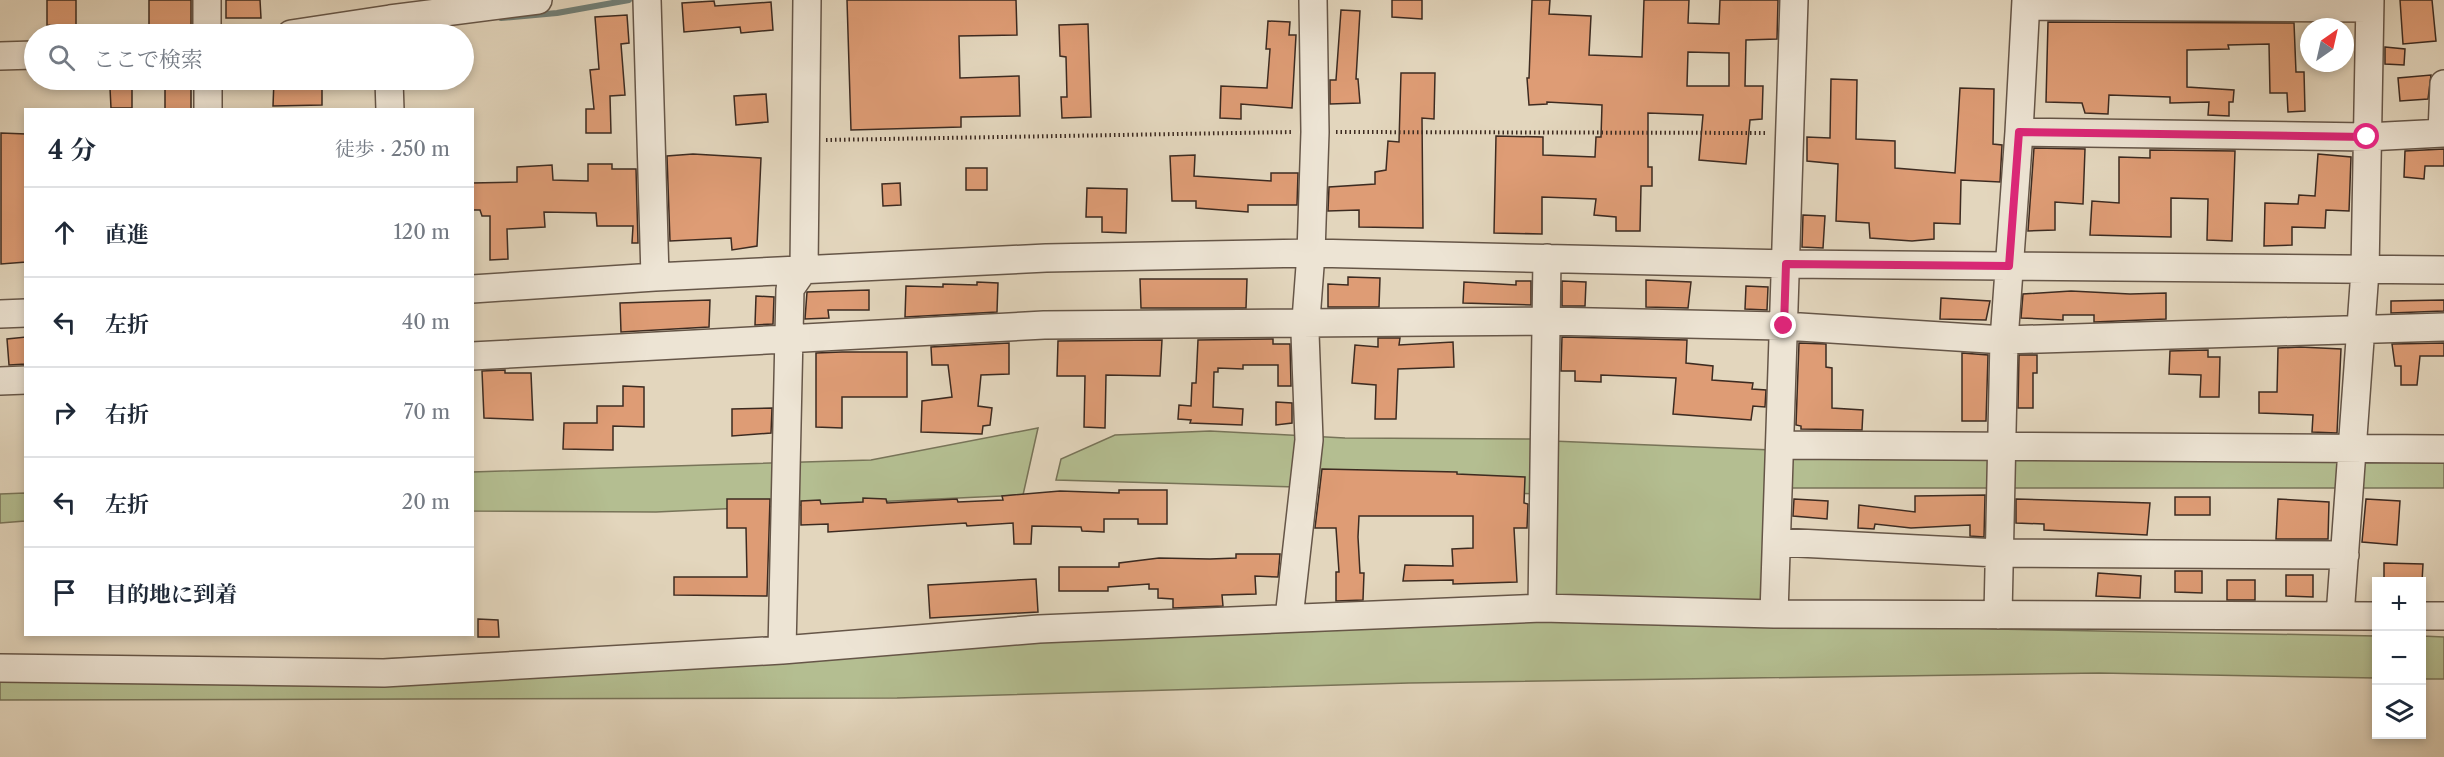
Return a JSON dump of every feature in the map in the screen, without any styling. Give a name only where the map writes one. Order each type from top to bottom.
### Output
[{"type":"street","points":[[207,0],[207,24]]},
{"type":"street","points":[[352,24],[537,0]]},
{"type":"street","points":[[647,0],[655,276]]},
{"type":"street","points":[[782,650],[790,289],[804,269],[807,0]]},
{"type":"street","points":[[1289,618],[1309,440],[1305,333],[1311,253],[1315,132],[1313,0]]},
{"type":"street","points":[[1774,614],[1794,0]]},
{"type":"street","points":[[1998,615],[1999,447],[2026,3],[2370,4],[2365,271],[2340,616]]},
{"type":"street","points":[[0,56],[24,55]]},
{"type":"street","points":[[2019,132],[2367,137],[2443,133],[2444,84]]},
{"type":"street","points":[[208,90],[208,108]]},
{"type":"street","points":[[389,90],[390,108]]},
{"type":"street","points":[[474,289],[655,276],[1046,258],[1311,253],[1786,264],[2444,270]]},
{"type":"street","points":[[1542,608],[1547,258]]},
{"type":"street","points":[[0,314],[24,313]]},
{"type":"street","points":[[474,356],[1044,325],[1546,321],[1784,326],[2004,340],[2444,327]]},
{"type":"street","points":[[0,381],[24,380]]},
{"type":"street","points":[[1780,445],[2444,449]]},
{"type":"street","points":[[1777,542],[1998,553],[2345,555]]},
{"type":"street","points":[[0,668],[384,673],[782,650],[1039,629],[1542,608],[1774,614],[2372,616]]},
{"type":"street","points":[[2426,616],[2444,616]]},
{"type":"path","points":[[805,140],[1315,132],[1790,133]]},
{"type":"green space","points":[[1038,428],[1023,495],[656,512],[474,511],[474,472],[871,460]]},
{"type":"green space","points":[[1210,431],[1345,438],[1545,439],[1544,494],[1056,480],[1061,459],[1115,435]]},
{"type":"green space","points":[[1552,441],[1772,450],[1763,604],[1552,597]]},
{"type":"green space","points":[[1780,445],[2444,449],[2444,488],[1779,488]]},
{"type":"green space","points":[[24,493],[24,521],[0,523],[0,494]]},
{"type":"green space","points":[[1542,608],[1994,629],[2372,636],[2372,678],[2099,673],[1409,683],[897,698],[0,700],[0,667],[782,650]]},
{"type":"green space","points":[[2426,636],[2444,637],[2444,679],[2426,679]]},
{"type":"building","points":[[47,0],[76,0],[76,24],[47,24]]},
{"type":"building","points":[[149,0],[191,0],[191,24],[149,24]]},
{"type":"building","points":[[226,0],[260,0],[261,18],[226,18]]},
{"type":"building","points":[[847,0],[1016,0],[1017,35],[959,36],[960,78],[1019,76],[1020,116],[961,117],[961,127],[851,130]]},
{"type":"building","points":[[1392,0],[1422,0],[1422,19],[1392,17]]},
{"type":"building","points":[[1532,0],[1550,0],[1549,14],[1591,16],[1589,55],[1642,57],[1644,0],[1689,0],[1688,23],[1719,24],[1720,0],[1778,0],[1777,39],[1746,40],[1745,86],[1763,86],[1762,119],[1750,120],[1746,164],[1699,160],[1703,115],[1648,113],[1648,167],[1652,167],[1652,186],[1641,186],[1640,231],[1616,231],[1616,217],[1594,215],[1596,199],[1542,197],[1542,234],[1494,233],[1496,136],[1543,137],[1543,155],[1595,157],[1596,137],[1601,137],[1602,105],[1547,102],[1547,104],[1529,105],[1527,78],[1529,78]],"holes":[[[1688,52],[1729,53],[1729,86],[1687,86]]]},
{"type":"building","points":[[2400,0],[2432,0],[2436,41],[2403,44]]},
{"type":"building","points":[[714,1],[715,6],[771,2],[773,30],[741,33],[740,27],[684,32],[682,3]]},
{"type":"building","points":[[1341,10],[1360,11],[1356,79],[1358,79],[1360,103],[1330,104],[1330,80],[1336,80]]},
{"type":"building","points":[[627,15],[629,43],[621,44],[625,95],[610,96],[611,133],[586,133],[586,109],[594,109],[590,70],[599,69],[595,17]]},
{"type":"building","points":[[1268,21],[1290,22],[1289,35],[1296,35],[1292,108],[1241,104],[1241,119],[1220,118],[1221,86],[1267,88],[1270,49],[1266,49]]},
{"type":"building","points":[[2048,22],[2294,23],[2296,72],[2304,72],[2305,111],[2288,112],[2287,93],[2270,93],[2269,44],[2228,45],[2229,49],[2187,50],[2187,87],[2234,90],[2233,102],[2229,102],[2229,116],[2208,115],[2209,102],[2170,103],[2170,97],[2109,95],[2108,114],[2085,113],[2082,103],[2046,102]]},
{"type":"building","points":[[1088,24],[1091,117],[1062,118],[1061,97],[1067,97],[1066,57],[1060,56],[1059,25]]},
{"type":"building","points":[[2385,47],[2405,49],[2404,65],[2385,64]]},
{"type":"building","points":[[1401,73],[1435,73],[1434,119],[1422,118],[1423,228],[1359,227],[1359,210],[1328,211],[1329,187],[1375,184],[1375,172],[1386,170],[1388,141],[1399,142]]},
{"type":"building","points":[[2431,75],[2428,99],[2400,101],[2398,78]]},
{"type":"building","points":[[1831,79],[1857,80],[1856,139],[1895,141],[1895,168],[1955,173],[1960,88],[1994,89],[1993,144],[2002,145],[2000,182],[1961,180],[1960,224],[1934,223],[1934,239],[1912,241],[1870,238],[1869,223],[1836,221],[1838,164],[1807,161],[1807,137],[1830,138]]},
{"type":"building","points":[[110,90],[132,90],[132,108],[111,108]]},
{"type":"building","points":[[165,90],[191,90],[191,108],[165,108]]},
{"type":"building","points":[[274,90],[322,90],[322,105],[273,106]]},
{"type":"building","points":[[766,94],[768,122],[736,125],[734,96]]},
{"type":"building","points":[[1,133],[24,134],[24,262],[1,264]]},
{"type":"building","points":[[2034,148],[2085,149],[2083,204],[2055,202],[2055,230],[2028,231]]},
{"type":"building","points":[[2444,149],[2444,166],[2425,166],[2424,179],[2404,177],[2405,151]]},
{"type":"building","points":[[2150,150],[2235,151],[2232,241],[2207,240],[2208,199],[2171,198],[2171,237],[2090,235],[2092,201],[2119,203],[2119,157],[2150,158]]},
{"type":"building","points":[[693,154],[761,158],[757,246],[732,250],[731,238],[670,241],[667,156]]},
{"type":"building","points":[[2318,154],[2351,157],[2349,211],[2326,210],[2325,228],[2292,227],[2292,245],[2264,246],[2265,203],[2298,204],[2299,195],[2315,196]]},
{"type":"building","points":[[1195,155],[1194,176],[1271,181],[1271,173],[1298,173],[1297,205],[1248,205],[1248,212],[1196,208],[1196,201],[1172,201],[1170,156]]},
{"type":"building","points":[[588,164],[612,164],[612,169],[636,169],[638,243],[632,243],[633,226],[597,226],[596,213],[544,212],[545,227],[507,229],[508,259],[490,260],[490,216],[482,216],[480,210],[474,210],[474,183],[517,182],[517,167],[552,165],[553,180],[588,181]]},
{"type":"building","points":[[966,168],[987,168],[987,190],[966,190]]},
{"type":"building","points":[[900,183],[901,205],[883,206],[882,184]]},
{"type":"building","points":[[1087,188],[1127,189],[1126,233],[1102,232],[1102,217],[1086,217]]},
{"type":"building","points":[[1803,215],[1825,216],[1823,248],[1802,247]]},
{"type":"building","points":[[1348,277],[1380,278],[1379,307],[1328,307],[1328,284],[1348,285]]},
{"type":"building","points":[[1140,279],[1247,279],[1246,308],[1141,308]]},
{"type":"building","points":[[1646,280],[1691,282],[1688,308],[1646,307]]},
{"type":"building","points":[[1516,281],[1531,281],[1531,305],[1463,303],[1464,282],[1516,285]]},
{"type":"building","points":[[1562,281],[1586,282],[1585,306],[1562,306]]},
{"type":"building","points":[[977,282],[998,283],[997,312],[905,317],[906,286],[943,287],[943,284],[977,285]]},
{"type":"building","points":[[1746,286],[1768,287],[1767,310],[1745,309]]},
{"type":"building","points":[[869,290],[869,310],[828,310],[829,318],[805,319],[807,292]]},
{"type":"building","points":[[2071,291],[2166,293],[2166,319],[2094,322],[2094,315],[2063,315],[2063,320],[2021,318],[2023,294]]},
{"type":"building","points":[[756,296],[774,297],[773,324],[755,325]]},
{"type":"building","points":[[1941,298],[1990,301],[1986,320],[1940,319]]},
{"type":"building","points":[[710,300],[709,327],[621,332],[620,303]]},
{"type":"building","points":[[2444,300],[2444,311],[2391,313],[2391,301]]},
{"type":"building","points":[[24,337],[24,364],[9,365],[7,339]]},
{"type":"building","points":[[1562,337],[1687,340],[1686,363],[1713,366],[1712,380],[1753,383],[1752,389],[1766,390],[1765,407],[1753,406],[1751,420],[1673,414],[1676,378],[1601,375],[1601,382],[1575,381],[1575,371],[1561,371]]},
{"type":"building","points":[[1378,338],[1400,338],[1399,345],[1453,342],[1454,367],[1398,369],[1396,419],[1375,419],[1376,385],[1352,383],[1355,345],[1378,347]]},
{"type":"building","points":[[1273,339],[1273,344],[1290,344],[1291,386],[1278,386],[1278,365],[1243,365],[1243,369],[1218,368],[1218,372],[1214,372],[1213,407],[1243,409],[1242,425],[1190,423],[1191,420],[1178,419],[1179,405],[1191,406],[1192,383],[1196,383],[1198,340]]},
{"type":"building","points":[[1162,340],[1160,376],[1106,375],[1105,428],[1084,427],[1085,376],[1057,376],[1058,341]]},
{"type":"building","points":[[1009,343],[1009,374],[981,375],[978,406],[992,408],[990,425],[983,426],[982,434],[921,432],[922,401],[952,397],[948,365],[932,365],[931,347]]},
{"type":"building","points":[[1799,343],[1826,344],[1826,367],[1832,368],[1832,408],[1863,410],[1862,430],[1801,429],[1801,426],[1796,425]]},
{"type":"building","points":[[2444,343],[2444,356],[2420,356],[2417,385],[2401,385],[2401,366],[2395,366],[2392,344]]},
{"type":"building","points":[[2278,348],[2341,349],[2337,433],[2312,432],[2313,415],[2259,413],[2259,392],[2277,392]]},
{"type":"building","points":[[2208,350],[2208,357],[2220,357],[2219,397],[2200,397],[2201,375],[2169,374],[2170,351]]},
{"type":"building","points":[[907,352],[907,397],[842,397],[842,428],[816,427],[816,353]]},
{"type":"building","points":[[1962,353],[1988,355],[1986,421],[1962,421]]},
{"type":"building","points":[[2019,355],[2037,355],[2037,373],[2033,373],[2033,408],[2018,408]]},
{"type":"building","points":[[505,370],[505,373],[531,373],[533,420],[484,418],[482,371]]},
{"type":"building","points":[[623,386],[644,387],[644,427],[613,426],[613,450],[563,449],[564,423],[597,423],[597,406],[623,406]]},
{"type":"building","points":[[1276,402],[1292,403],[1292,423],[1276,425]]},
{"type":"building","points":[[772,408],[771,433],[732,436],[732,409]]},
{"type":"building","points":[[1322,469],[1457,472],[1457,474],[1525,477],[1524,503],[1528,504],[1527,528],[1514,528],[1517,582],[1453,584],[1453,580],[1403,581],[1405,565],[1453,566],[1452,549],[1473,548],[1473,516],[1359,516],[1360,573],[1364,573],[1363,600],[1336,601],[1336,572],[1339,572],[1336,528],[1315,528]]},
{"type":"building","points":[[1119,490],[1167,490],[1167,524],[1138,524],[1138,519],[1104,519],[1104,532],[1082,531],[1081,527],[1032,526],[1031,544],[1014,544],[1013,523],[967,526],[966,523],[828,532],[828,524],[801,525],[801,501],[820,500],[821,504],[863,502],[863,498],[886,499],[887,503],[957,499],[958,502],[1003,500],[1002,496],[1060,491],[1119,493]]},
{"type":"building","points":[[1985,495],[1984,537],[1970,536],[1970,525],[1911,528],[1875,524],[1874,529],[1858,528],[1859,505],[1915,512],[1915,496]]},
{"type":"building","points":[[2175,497],[2210,497],[2210,515],[2175,515]]},
{"type":"building","points":[[727,499],[770,499],[767,596],[674,595],[674,577],[747,577],[746,528],[727,528]]},
{"type":"building","points":[[1794,499],[1828,501],[1827,519],[1793,516]]},
{"type":"building","points":[[2016,499],[2150,503],[2147,535],[2044,530],[2044,524],[2016,523]]},
{"type":"building","points":[[2278,499],[2329,502],[2328,539],[2276,539]]},
{"type":"building","points":[[2366,499],[2400,501],[2397,545],[2362,542]]},
{"type":"building","points":[[1236,554],[1280,554],[1278,577],[1255,576],[1256,594],[1222,595],[1223,606],[1173,608],[1173,599],[1158,598],[1158,589],[1149,589],[1149,584],[1108,587],[1108,591],[1059,591],[1059,567],[1119,567],[1119,563],[1159,558],[1236,558]]},
{"type":"building","points":[[2384,563],[2423,564],[2422,577],[2384,577]]},
{"type":"building","points":[[2175,571],[2202,571],[2202,593],[2175,592]]},
{"type":"building","points":[[2098,573],[2141,576],[2140,598],[2096,596]]},
{"type":"building","points":[[2286,575],[2313,575],[2313,597],[2286,596]]},
{"type":"building","points":[[1036,579],[1038,612],[930,618],[928,585]]},
{"type":"building","points":[[2227,580],[2255,580],[2255,600],[2227,600]]},
{"type":"building","points":[[478,619],[498,620],[499,637],[478,637]]},
{"type":"waterway","points":[[501,18],[557,13],[629,0]]},
{"type":"route","points":[[1784,326],[1786,264],[2009,266],[2019,132],[2367,137]]}]
